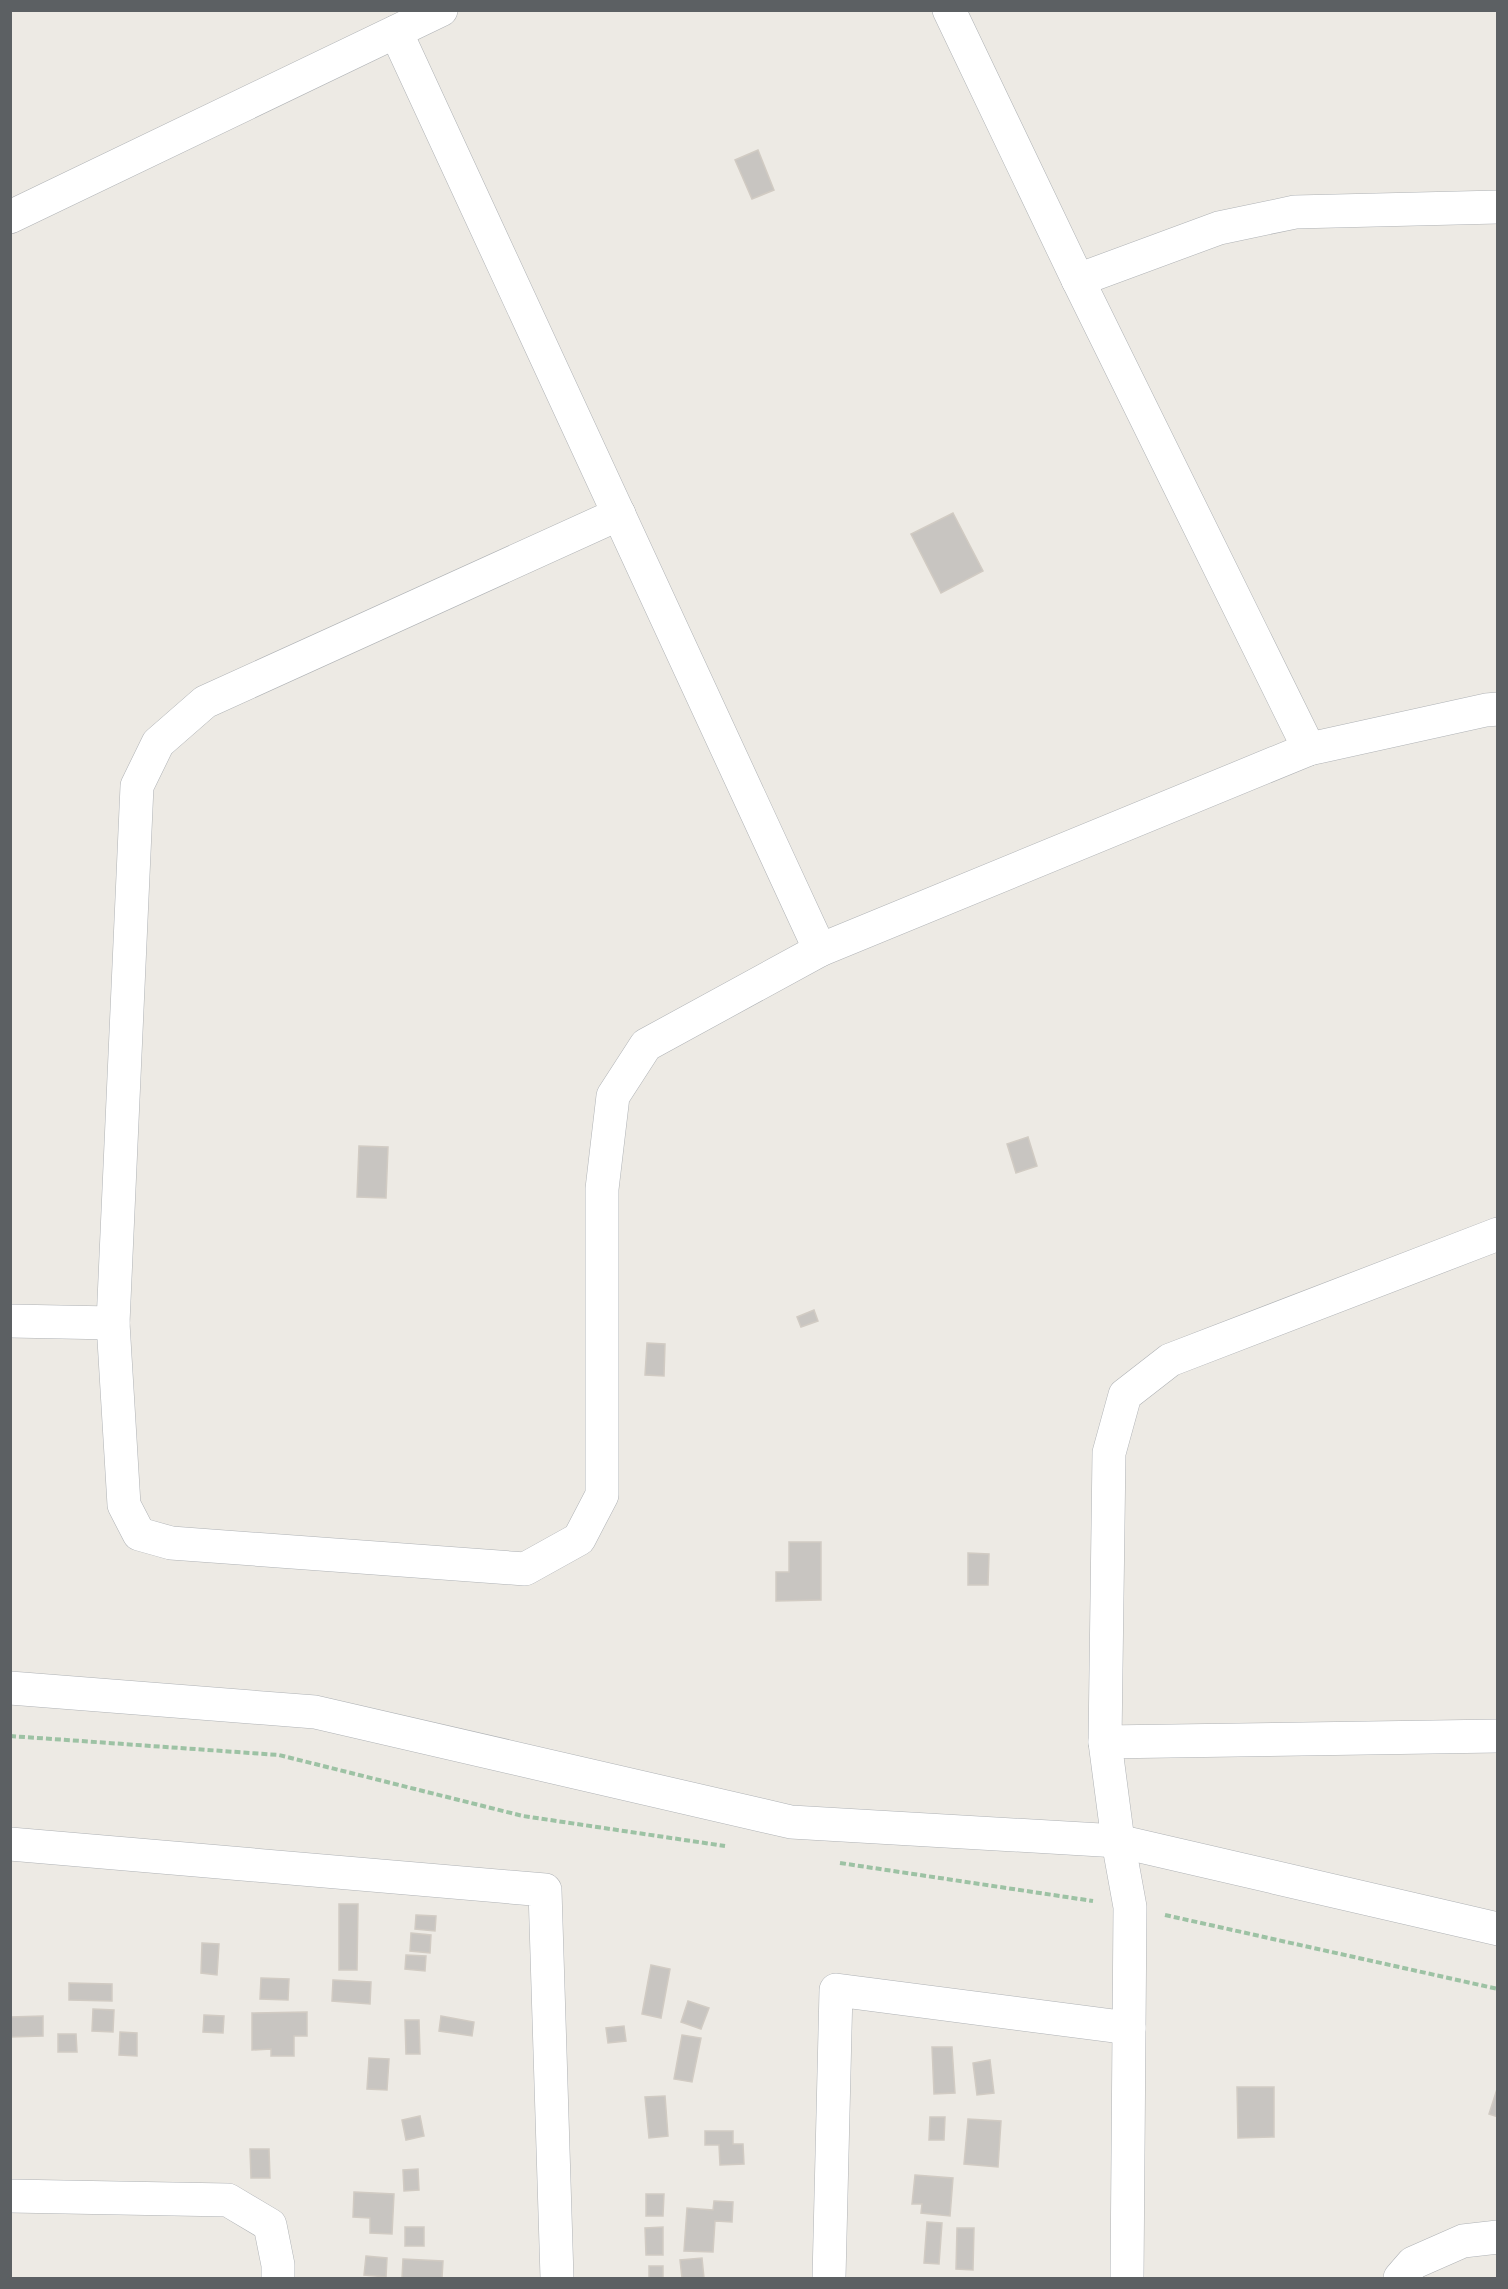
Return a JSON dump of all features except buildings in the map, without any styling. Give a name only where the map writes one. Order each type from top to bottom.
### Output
[{"type":"street","points":[[10,218],[441,10]]},
{"type":"street","points":[[949,10],[1078,280],[1309,749]]},
{"type":"street","points":[[396,32],[820,950]]},
{"type":"street","points":[[1078,280],[1219,228],[1295,212],[1497,207]]},
{"type":"street","points":[[619,514],[205,702],[158,743],[137,786],[113,1323],[123,1505],[139,1534],[171,1543],[525,1569],[579,1539],[602,1495],[602,1189],[613,1096],[646,1045],[820,950],[1309,749],[1497,709]]},
{"type":"street","points":[[1127,2278],[1130,1907],[1118,1841],[1105,1742],[1109,1453],[1125,1395],[1170,1360],[1497,1234]]},
{"type":"street","points":[[10,1321],[113,1323]]},
{"type":"street","points":[[10,1688],[315,1712],[791,1822],[1118,1841],[1497,1929]]},
{"type":"street","points":[[1105,1742],[1497,1736]]},
{"type":"street","points":[[10,1844],[545,1890],[557,2278]]},
{"type":"street","points":[[829,2278],[836,1990],[1129,2028]]},
{"type":"street","points":[[10,2196],[228,2200],[270,2225],[278,2265],[278,2278]]},
{"type":"street","points":[[1400,2278],[1413,2263],[1463,2241],[1497,2237]]}]
